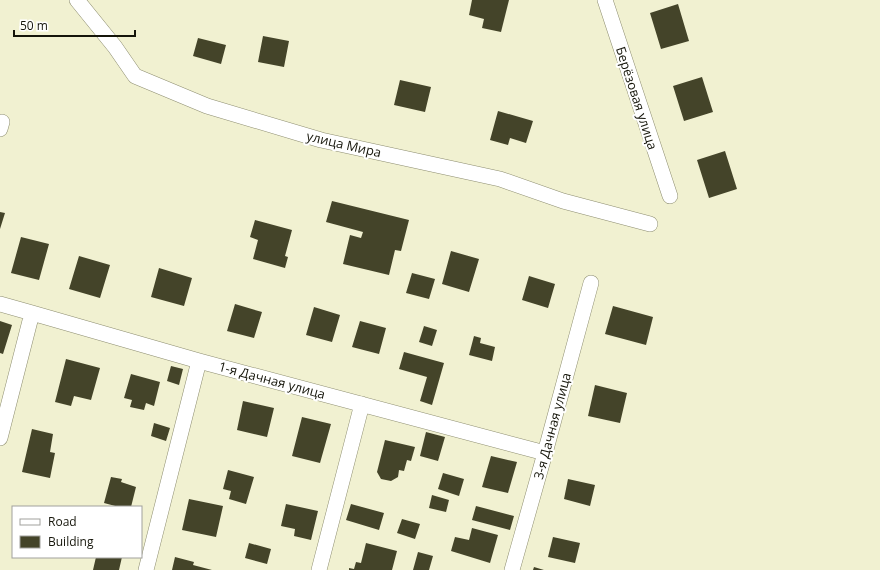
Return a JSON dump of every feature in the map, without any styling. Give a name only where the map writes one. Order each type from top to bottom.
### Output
[{"type":"street","name":"улица Мира","points":[[77,0],[115,47],[135,76],[207,106],[321,140],[500,179],[563,201],[650,224]]},
{"type":"street","name":"Берёзовая улица","points":[[605,0],[670,196]]},
{"type":"street","name":"3-я Дачная улица","points":[[512,570],[591,283]]},
{"type":"street","name":"1-я Дачная улица","points":[[0,304],[199,361],[545,453]]},
{"type":"street","points":[[0,438],[32,312]]},
{"type":"street","points":[[146,570],[199,361]]},
{"type":"street","points":[[319,570],[362,404]]},
{"type":"building","points":[[472,0],[509,0],[501,32],[482,28],[484,19],[469,15]]},
{"type":"building","points":[[678,4],[689,41],[661,49],[650,13]]},
{"type":"building","points":[[263,36],[289,41],[284,67],[258,62]]},
{"type":"building","points":[[198,38],[226,45],[221,64],[193,56]]},
{"type":"building","points":[[702,77],[713,112],[684,121],[673,86]]},
{"type":"building","points":[[400,80],[431,87],[425,112],[394,105]]},
{"type":"building","points":[[498,111],[533,121],[526,143],[510,138],[508,145],[490,140]]},
{"type":"building","points":[[725,151],[737,189],[709,198],[697,160]]},
{"type":"building","points":[[332,201],[409,220],[401,251],[395,250],[389,275],[343,264],[350,235],[361,238],[363,232],[326,222]]},
{"type":"building","points":[[0,212],[5,213],[0,229]]},
{"type":"building","points":[[255,220],[292,230],[285,256],[288,257],[285,268],[253,259],[258,240],[250,237]]},
{"type":"building","points":[[21,237],[49,244],[39,280],[11,273]]},
{"type":"building","points":[[451,251],[479,259],[469,292],[442,284]]},
{"type":"building","points":[[79,256],[110,265],[100,298],[69,289]]},
{"type":"building","points":[[159,268],[192,278],[184,306],[151,297]]},
{"type":"building","points":[[412,273],[435,279],[429,299],[406,293]]},
{"type":"building","points":[[529,276],[555,284],[548,308],[522,300]]},
{"type":"building","points":[[235,304],[262,312],[254,338],[227,331]]},
{"type":"building","points":[[613,306],[653,317],[646,345],[605,334]]},
{"type":"building","points":[[314,307],[340,315],[332,342],[306,335]]},
{"type":"building","points":[[0,321],[12,325],[3,354],[0,353]]},
{"type":"building","points":[[360,321],[386,328],[379,354],[352,347]]},
{"type":"building","points":[[424,326],[437,330],[432,346],[419,342]]},
{"type":"building","points":[[474,336],[481,338],[480,343],[495,347],[492,361],[469,355]]},
{"type":"building","points":[[404,352],[444,363],[432,405],[420,401],[427,377],[399,369]]},
{"type":"building","points":[[66,359],[100,368],[91,400],[74,396],[71,406],[55,402]]},
{"type":"building","points":[[171,366],[183,369],[179,385],[167,381]]},
{"type":"building","points":[[131,374],[160,382],[154,406],[146,403],[144,410],[130,407],[132,400],[124,398]]},
{"type":"building","points":[[595,385],[627,393],[620,423],[588,416]]},
{"type":"building","points":[[243,401],[274,408],[267,437],[237,430]]},
{"type":"building","points":[[302,417],[331,424],[320,463],[292,456]]},
{"type":"building","points":[[154,423],[170,428],[166,441],[151,436]]},
{"type":"building","points":[[32,429],[53,434],[50,452],[55,453],[50,478],[22,472]]},
{"type":"building","points":[[426,432],[445,437],[438,461],[420,456]]},
{"type":"building","points":[[385,440],[415,447],[411,461],[407,460],[404,471],[399,470],[398,477],[391,481],[381,479],[377,472]]},
{"type":"building","points":[[491,456],[517,462],[508,493],[482,487]]},
{"type":"building","points":[[228,470],[254,477],[246,504],[229,499],[231,491],[223,489]]},
{"type":"building","points":[[443,473],[464,479],[459,496],[438,489]]},
{"type":"building","points":[[111,477],[122,479],[121,482],[136,487],[131,506],[115,506],[104,503]]},
{"type":"building","points":[[568,479],[595,485],[590,506],[564,499]]},
{"type":"building","points":[[432,495],[449,500],[446,512],[429,508]]},
{"type":"building","points":[[189,499],[223,506],[216,537],[182,530]]},
{"type":"building","points":[[286,504],[318,511],[311,540],[294,536],[295,529],[281,526]]},
{"type":"building","points":[[351,504],[384,513],[379,530],[346,520]]},
{"type":"building","points":[[476,506],[514,516],[510,530],[472,520]]},
{"type":"building","points":[[402,519],[420,524],[415,539],[397,533]]},
{"type":"building","points":[[472,528],[498,535],[490,563],[451,551],[455,537],[469,540]]},
{"type":"building","points":[[553,537],[580,543],[575,563],[548,557]]},
{"type":"building","points":[[249,543],[271,549],[267,564],[245,558]]},
{"type":"building","points":[[366,543],[397,551],[392,570],[349,570],[349,568],[354,569],[356,562],[361,563]]},
{"type":"building","points":[[418,552],[433,556],[429,570],[413,570]]},
{"type":"building","points":[[175,557],[194,562],[193,565],[212,570],[172,570]]},
{"type":"building","points":[[96,558],[122,558],[119,570],[93,570]]},
{"type":"building","points":[[534,567],[544,570],[533,570]]}]
